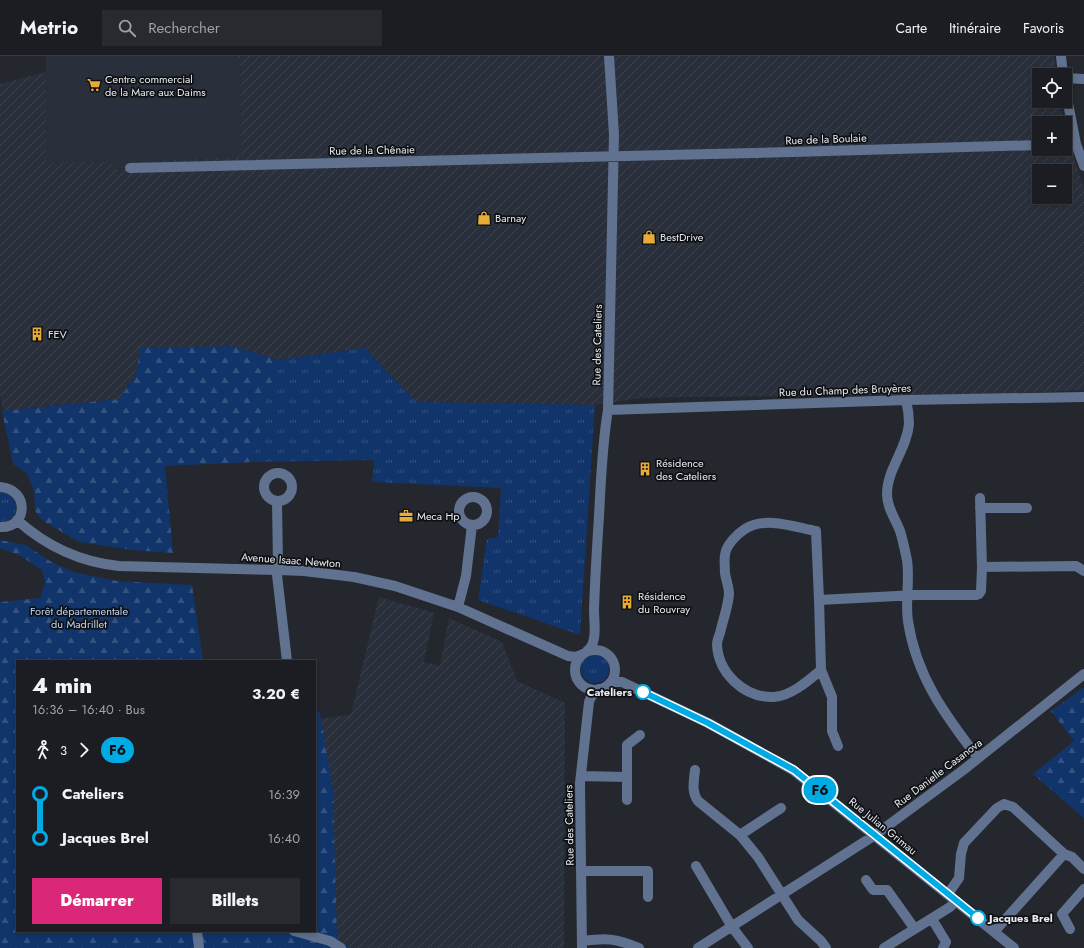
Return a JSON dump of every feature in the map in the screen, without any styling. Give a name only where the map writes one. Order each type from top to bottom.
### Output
[{"type":"street","name":"Rue des Cateliers","points":[[584,653],[591,649],[595,635],[594,612],[604,434],[608,410],[614,156],[614,114],[609,56]]},
{"type":"street","points":[[1061,56],[1062,68]]},
{"type":"street","points":[[1072,78],[1084,79]]},
{"type":"street","points":[[1069,108],[1076,144],[1084,166]]},
{"type":"street","name":"Rue de la Boulaie","points":[[614,156],[1032,145]]},
{"type":"street","name":"Rue de la Chênaie","points":[[130,168],[614,156]]},
{"type":"street","name":"Rue du Champ des Bruyères","points":[[608,410],[906,400],[1084,397]]},
{"type":"street","points":[[906,400],[909,425],[906,437],[888,481],[887,494],[890,510],[900,531],[905,550],[908,568],[908,620],[911,636],[930,691],[945,714],[978,758]]},
{"type":"street","points":[[0,487],[13,490],[18,495],[22,508],[21,514],[17,520],[8,526],[0,527]]},
{"type":"street","points":[[277,501],[277,580],[287,660]]},
{"type":"street","points":[[819,600],[907,595],[976,595],[981,591],[982,567],[980,503],[1027,508]]},
{"type":"street","name":"Avenue Isaac Newton","points":[[17,520],[56,547],[81,558],[102,564],[304,571],[354,577],[401,588],[458,607],[560,654],[576,657],[584,653]]},
{"type":"street","points":[[821,670],[807,682],[789,692],[775,697],[759,696],[744,689],[731,680],[721,664],[717,644],[727,607],[729,593],[725,573],[725,554],[733,540],[745,529],[757,523],[769,523],[816,531],[821,670],[832,697],[832,731],[838,746]]},
{"type":"street","points":[[458,607],[466,576],[472,525]]},
{"type":"street","points":[[982,567],[1076,566],[1084,571]]},
{"type":"street","name":"Rue des Cateliers","points":[[595,635],[605,652]]},
{"type":"street","points":[[589,702],[587,693],[575,674],[576,663],[584,653],[596,649],[605,652],[612,659],[622,682]]},
{"type":"street","name":"Avenue Isaac Newton","points":[[560,654],[575,668]]},
{"type":"street","points":[[589,702],[591,697],[611,682],[615,668]]},
{"type":"street","name":"Rue Danielle Casanova","points":[[698,948],[875,835],[978,758],[1084,674]]},
{"type":"street","name":"Rue Julian Grimau","points":[[611,682],[622,682],[708,723],[794,770],[1014,948]]},
{"type":"street","points":[[581,684],[589,689],[599,690]]},
{"type":"street","name":"Rue des Cateliers","points":[[582,945],[581,776],[589,702]]},
{"type":"street","points":[[627,800],[627,745],[640,736]]},
{"type":"street","points":[[695,770],[693,788],[698,801],[740,835],[758,857],[798,920],[821,941],[826,948]]},
{"type":"street","points":[[581,776],[627,777]]},
{"type":"street","points":[[948,894],[959,878],[961,854],[964,843],[997,808],[1004,804],[1013,807],[1064,854],[1072,857],[1084,868]]},
{"type":"street","points":[[740,835],[781,808]]},
{"type":"street","points":[[994,932],[1064,854]]},
{"type":"street","points":[[696,866],[732,927],[748,948]]},
{"type":"street","points":[[582,871],[648,871],[648,897]]},
{"type":"street","points":[[866,880],[873,890],[887,890],[914,929]]},
{"type":"street","points":[[1070,929],[1062,914],[1084,889]]},
{"type":"street","points":[[884,948],[950,907],[956,901]]},
{"type":"street","points":[[932,918],[946,942],[944,948]]},
{"type":"street","points":[[197,932],[199,948]]},
{"type":"street","points":[[298,932],[330,941],[341,948]]},
{"type":"street","points":[[582,945],[612,939],[635,947]]},
{"type":"shaded area","points":[[46,56],[235,56],[240,59],[241,157],[128,162],[129,169],[46,163]]},
{"type":"shaded area","points":[[235,56],[1054,56],[1056,68],[1032,68],[1032,108],[1061,108],[1063,116],[1032,116],[1032,156],[1072,156],[1072,151],[1084,188],[1084,390],[998,394],[641,398],[595,405],[416,402],[365,348],[277,360],[233,346],[136,375],[119,399],[2,411],[0,393],[0,84],[46,72],[46,163],[109,162],[117,169],[128,169],[127,162],[241,157],[240,59]]},
{"type":"shaded area","points":[[379,597],[434,613],[424,662],[440,666],[449,618],[502,642],[517,681],[565,703],[564,948],[349,948],[336,940],[317,720],[351,714]]},
{"type":"green space","points":[[233,346],[277,360],[253,462],[165,466],[173,553],[132,550],[79,542],[43,521],[35,511],[34,491],[27,474],[13,464],[2,411],[119,399],[136,375],[140,348]]},
{"type":"green space","points":[[365,348],[416,402],[595,405],[580,635],[478,600],[487,539],[498,537],[501,488],[372,482],[374,460],[253,462],[277,360]]},
{"type":"green space","points":[[0,492],[12,497],[16,507],[15,513],[12,517],[7,521],[0,522]]},
{"type":"green space","name":"Forêt départementale du Madrillet","points":[[0,540],[26,545],[50,561],[73,572],[118,581],[192,585],[203,660],[16,660],[16,932],[316,932],[316,711],[320,713],[333,791],[337,940],[351,948],[0,948],[0,602],[40,598],[45,582],[42,570],[21,556],[0,548]]},
{"type":"green space","points":[[595,655],[605,659],[609,669],[605,679],[595,683],[585,679],[581,669],[585,659]]},
{"type":"green space","points":[[1084,687],[1084,818],[1033,774],[1074,741],[1051,711]]},
{"type":"bus line","name":"F6","points":[[643,692],[708,723],[794,770],[978,918]]},
{"type":"place","name":"Centre commercial de la Mare aux Daims","points":[[94,85]]},
{"type":"place","name":"Barnay","points":[[484,218]]},
{"type":"place","name":"BestDrive","points":[[649,237]]},
{"type":"place","name":"FEV","points":[[37,334]]},
{"type":"place","name":"Résidence des Cateliers","points":[[645,469]]},
{"type":"place","name":"Meca Hp","points":[[406,516]]},
{"type":"place","name":"Résidence du Rouvray","points":[[627,602]]},
{"type":"place","name":"Cateliers","points":[[643,692]]},
{"type":"place","name":"Jacques Brel","points":[[978,918]]}]
